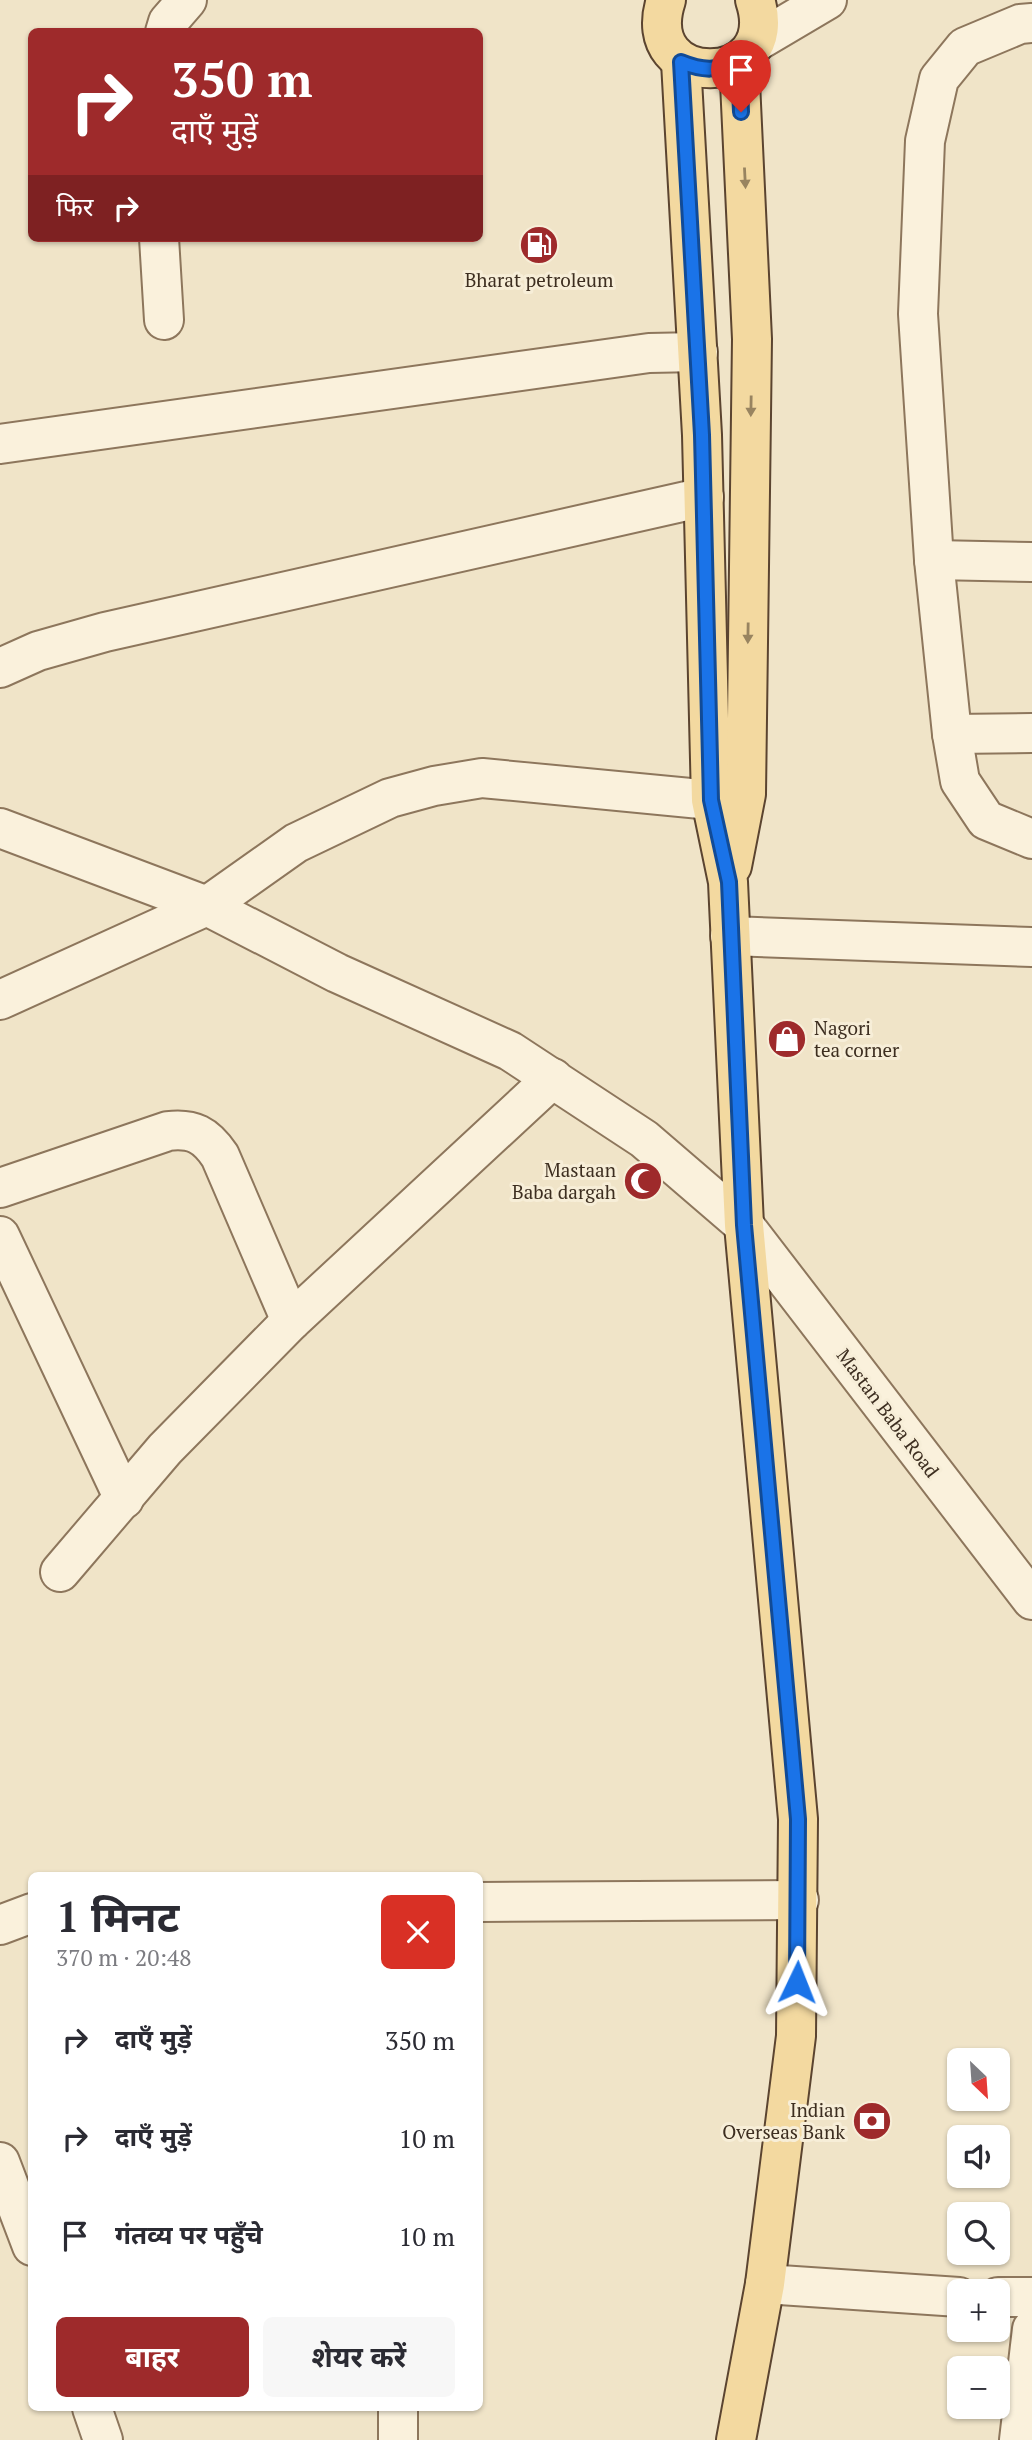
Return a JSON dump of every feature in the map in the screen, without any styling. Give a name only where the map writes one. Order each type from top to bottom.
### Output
[{"type":"main road","points":[[666,0],[660,18],[665,43],[681,62],[700,70],[720,69],[747,52]]},
{"type":"main road","points":[[729,882],[746,794],[752,339],[747,52],[761,18],[755,0]]},
{"type":"main road","points":[[681,62],[704,497],[711,800],[729,882],[744,1225],[798,1819],[796,2036],[765,2284],[736,2440]]},
{"type":"street","points":[[166,28],[168,22],[187,0]]},
{"type":"street","points":[[747,52],[827,0]]},
{"type":"street","points":[[1032,23],[1020,24],[965,47],[939,79],[925,141],[918,314],[934,560],[951,734],[960,781],[986,820],[1032,839]]},
{"type":"street","points":[[159,242],[164,320]]},
{"type":"street","points":[[0,444],[649,352],[698,352]]},
{"type":"street","points":[[0,668],[37,651],[105,632],[704,497]]},
{"type":"street","points":[[934,560],[1032,562]]},
{"type":"street","points":[[951,734],[1032,733]]},
{"type":"street","points":[[0,1000],[207,906],[287,850],[339,820],[390,798],[434,786],[482,778],[711,800]]},
{"type":"street","name":"Mastan Baba Road","points":[[0,828],[207,906],[337,973],[510,1051],[644,1139],[744,1225],[1032,1600]]},
{"type":"street","points":[[730,936],[1032,947]]},
{"type":"street","points":[[60,1572],[165,1449],[291,1321],[553,1078]]},
{"type":"street","points":[[0,1188],[168,1131],[196,1132],[209,1140],[220,1156],[291,1321]]},
{"type":"street","points":[[0,1236],[124,1499]]},
{"type":"street","points":[[483,1902],[799,1900]]},
{"type":"street","points":[[0,1925],[28,1914]]},
{"type":"street","points":[[0,2162],[28,2236]]},
{"type":"street","points":[[765,2284],[947,2296]]},
{"type":"street","points":[[1010,2297],[1032,2297]]},
{"type":"street","points":[[1019,2440],[1032,2329]]},
{"type":"street","points":[[93,2411],[103,2440]]},
{"type":"street","points":[[398,2411],[398,2440]]},
{"type":"place","name":"Bharat petroleum","points":[[539,245]]},
{"type":"place","name":"Nagori tea corner","points":[[787,1039]]},
{"type":"place","name":"Mastaan Baba dargah","points":[[643,1181]]},
{"type":"place","name":"Indian Overseas Bank","points":[[872,2121]]},
{"type":"route","points":[[741,112],[739,61],[720,69],[700,70],[681,62],[702,435],[711,800],[729,882],[744,1225],[798,1819],[797,1982]]}]
